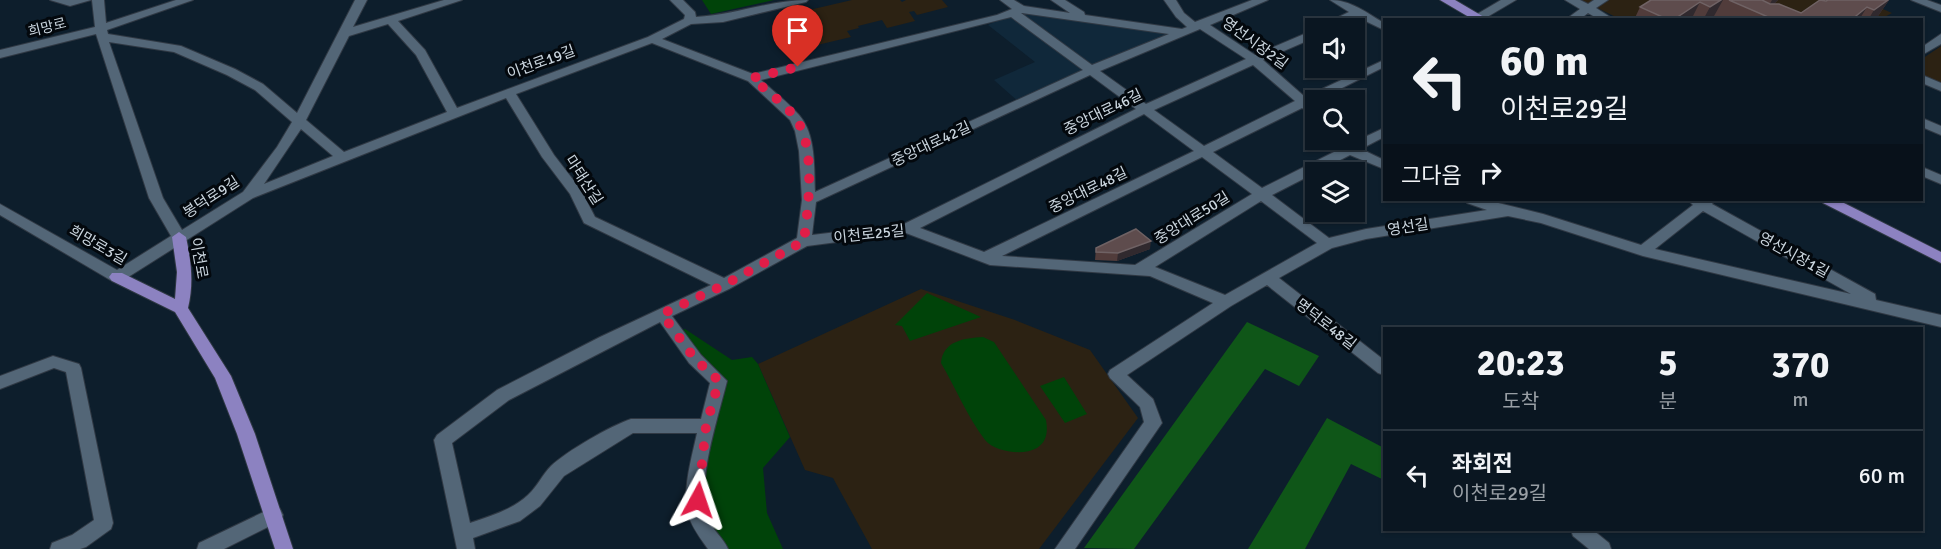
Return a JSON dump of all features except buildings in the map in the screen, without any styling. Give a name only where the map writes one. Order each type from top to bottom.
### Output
[{"type":"main road","points":[[1446,0],[1478,18]]},
{"type":"main road","points":[[1830,201],[1941,258]]},
{"type":"main road","name":"이천로","points":[[178,237],[186,279],[186,291],[180,308]]},
{"type":"main road","name":"희망로3길","points":[[117,277],[180,308]]},
{"type":"main road","points":[[180,308],[223,376],[274,515],[284,549]]},
{"type":"street","points":[[56,0],[69,3],[85,0]]},
{"type":"street","name":"이천로","points":[[98,0],[101,33],[156,198],[178,237]]},
{"type":"street","name":"희망로","points":[[0,54],[101,33],[187,0]]},
{"type":"street","name":"봉덕로9길","points":[[117,277],[248,195],[271,165],[300,120],[361,0]]},
{"type":"street","points":[[343,33],[456,0]]},
{"type":"street","points":[[676,0],[691,15],[689,21],[723,19],[802,0]]},
{"type":"street","points":[[1006,0],[1090,70],[1206,151]]},
{"type":"street","points":[[1057,0],[1088,19]]},
{"type":"street","name":"영선시장2길","points":[[1170,0],[1192,28],[1255,60],[1304,101]]},
{"type":"street","points":[[1336,0],[1383,26]]},
{"type":"street","points":[[1478,18],[1510,0]]},
{"type":"street","points":[[1571,0],[1606,18]]},
{"type":"street","points":[[1573,18],[1602,0]]},
{"type":"street","points":[[1917,0],[1941,9]]},
{"type":"street","name":"중앙대로42길","points":[[809,200],[1090,70],[1251,2]]},
{"type":"street","points":[[752,78],[1001,18],[1017,11],[1192,28]]},
{"type":"street","points":[[1345,18],[1358,12]]},
{"type":"street","points":[[390,20],[421,53],[454,113]]},
{"type":"street","name":"이천로19길","points":[[248,195],[454,113],[652,39],[689,21]]},
{"type":"street","points":[[101,33],[177,49],[260,87],[342,157]]},
{"type":"street","name":"중앙대로46길","points":[[907,228],[1145,109],[1305,37]]},
{"type":"street","points":[[1923,51],[1941,38]]},
{"type":"street","points":[[652,39],[752,78],[795,118],[802,131],[806,151],[809,200],[804,241]]},
{"type":"street","name":"중앙대로48길","points":[[985,258],[1383,63]]},
{"type":"street","points":[[1923,79],[1941,87]]},
{"type":"street","name":"마태산길","points":[[509,92],[549,157],[576,193],[590,220],[724,285]]},
{"type":"street","points":[[1923,122],[1941,131]]},
{"type":"street","name":"중앙대로50길","points":[[1365,138],[1383,132]]},
{"type":"street","name":"중앙대로50길","points":[[1138,270],[1337,150]]},
{"type":"street","points":[[1356,150],[1383,164]]},
{"type":"street","name":"중앙대로50길","points":[[1206,151],[1327,244]]},
{"type":"street","points":[[271,165],[288,179]]},
{"type":"street","points":[[1923,171],[1941,180]]},
{"type":"street","points":[[1475,201],[1508,211]]},
{"type":"street","name":"영선시장1길","points":[[1643,251],[1702,201],[1885,307]]},
{"type":"street","name":"희망로3길","points":[[0,209],[117,277]]},
{"type":"street","name":"영선길","points":[[1064,549],[1153,423],[1147,404],[1116,374],[1226,302],[1327,244],[1366,234],[1508,211],[1543,219],[1643,251],[1941,321]]},
{"type":"street","name":"이천로25길","points":[[465,541],[443,440],[503,395],[724,285],[804,241],[907,228],[985,258],[1152,271],[1226,302]]},
{"type":"street","name":"명덕로48길","points":[[1268,278],[1383,368]]},
{"type":"street","points":[[662,314],[695,359],[719,381],[706,426],[698,485],[697,515],[719,549]]},
{"type":"street","points":[[0,383],[53,362],[73,368],[104,523],[79,541],[59,549]]},
{"type":"street","points":[[465,541],[514,515],[534,501],[558,471],[603,441],[631,426],[706,426]]},
{"type":"street","points":[[206,549],[274,515]]},
{"type":"street","points":[[1581,531],[1602,549]]},
{"type":"shaded area","points":[[852,0],[900,0],[902,2],[942,0],[948,7],[917,15],[914,11],[909,12],[915,21],[887,28],[882,20],[858,26],[859,28],[847,31],[851,37],[813,46],[792,14]]},
{"type":"shaded area","points":[[1581,0],[1862,0],[1892,13],[1883,18],[1705,18],[1694,13],[1686,18],[1618,18]]},
{"type":"shaded area","points":[[1021,9],[1183,32],[1020,103],[994,80],[1035,62],[988,25]]},
{"type":"shaded area","points":[[1941,46],[1941,84],[1923,75],[1923,58]]},
{"type":"shaded area","points":[[921,289],[1015,320],[1090,350],[1138,418],[1039,549],[872,549],[833,478],[805,470],[758,364]]},
{"type":"green space","points":[[702,0],[774,0],[711,14]]},
{"type":"green space","points":[[927,293],[981,317],[910,341],[902,326],[895,325]]},
{"type":"green space","points":[[1247,322],[1319,356],[1299,386],[1265,369],[1134,549],[1084,548]]},
{"type":"green space","points":[[685,329],[732,360],[752,357],[758,364],[790,437],[763,468],[767,513],[783,549],[719,549],[697,515],[719,381],[676,333]]},
{"type":"green space","points":[[983,337],[994,342],[1046,420],[1046,436],[1037,448],[1024,452],[1010,452],[995,447],[985,440],[941,363],[950,345],[969,338]]},
{"type":"green space","points":[[1064,377],[1087,414],[1065,423],[1040,386]]},
{"type":"green space","points":[[1327,418],[1383,447],[1383,480],[1351,464],[1305,549],[1248,549]]},
{"type":"route","points":[[698,500],[706,426],[719,381],[695,359],[662,314],[724,285],[804,241],[809,200],[806,151],[802,131],[795,118],[752,78],[798,67]]}]
